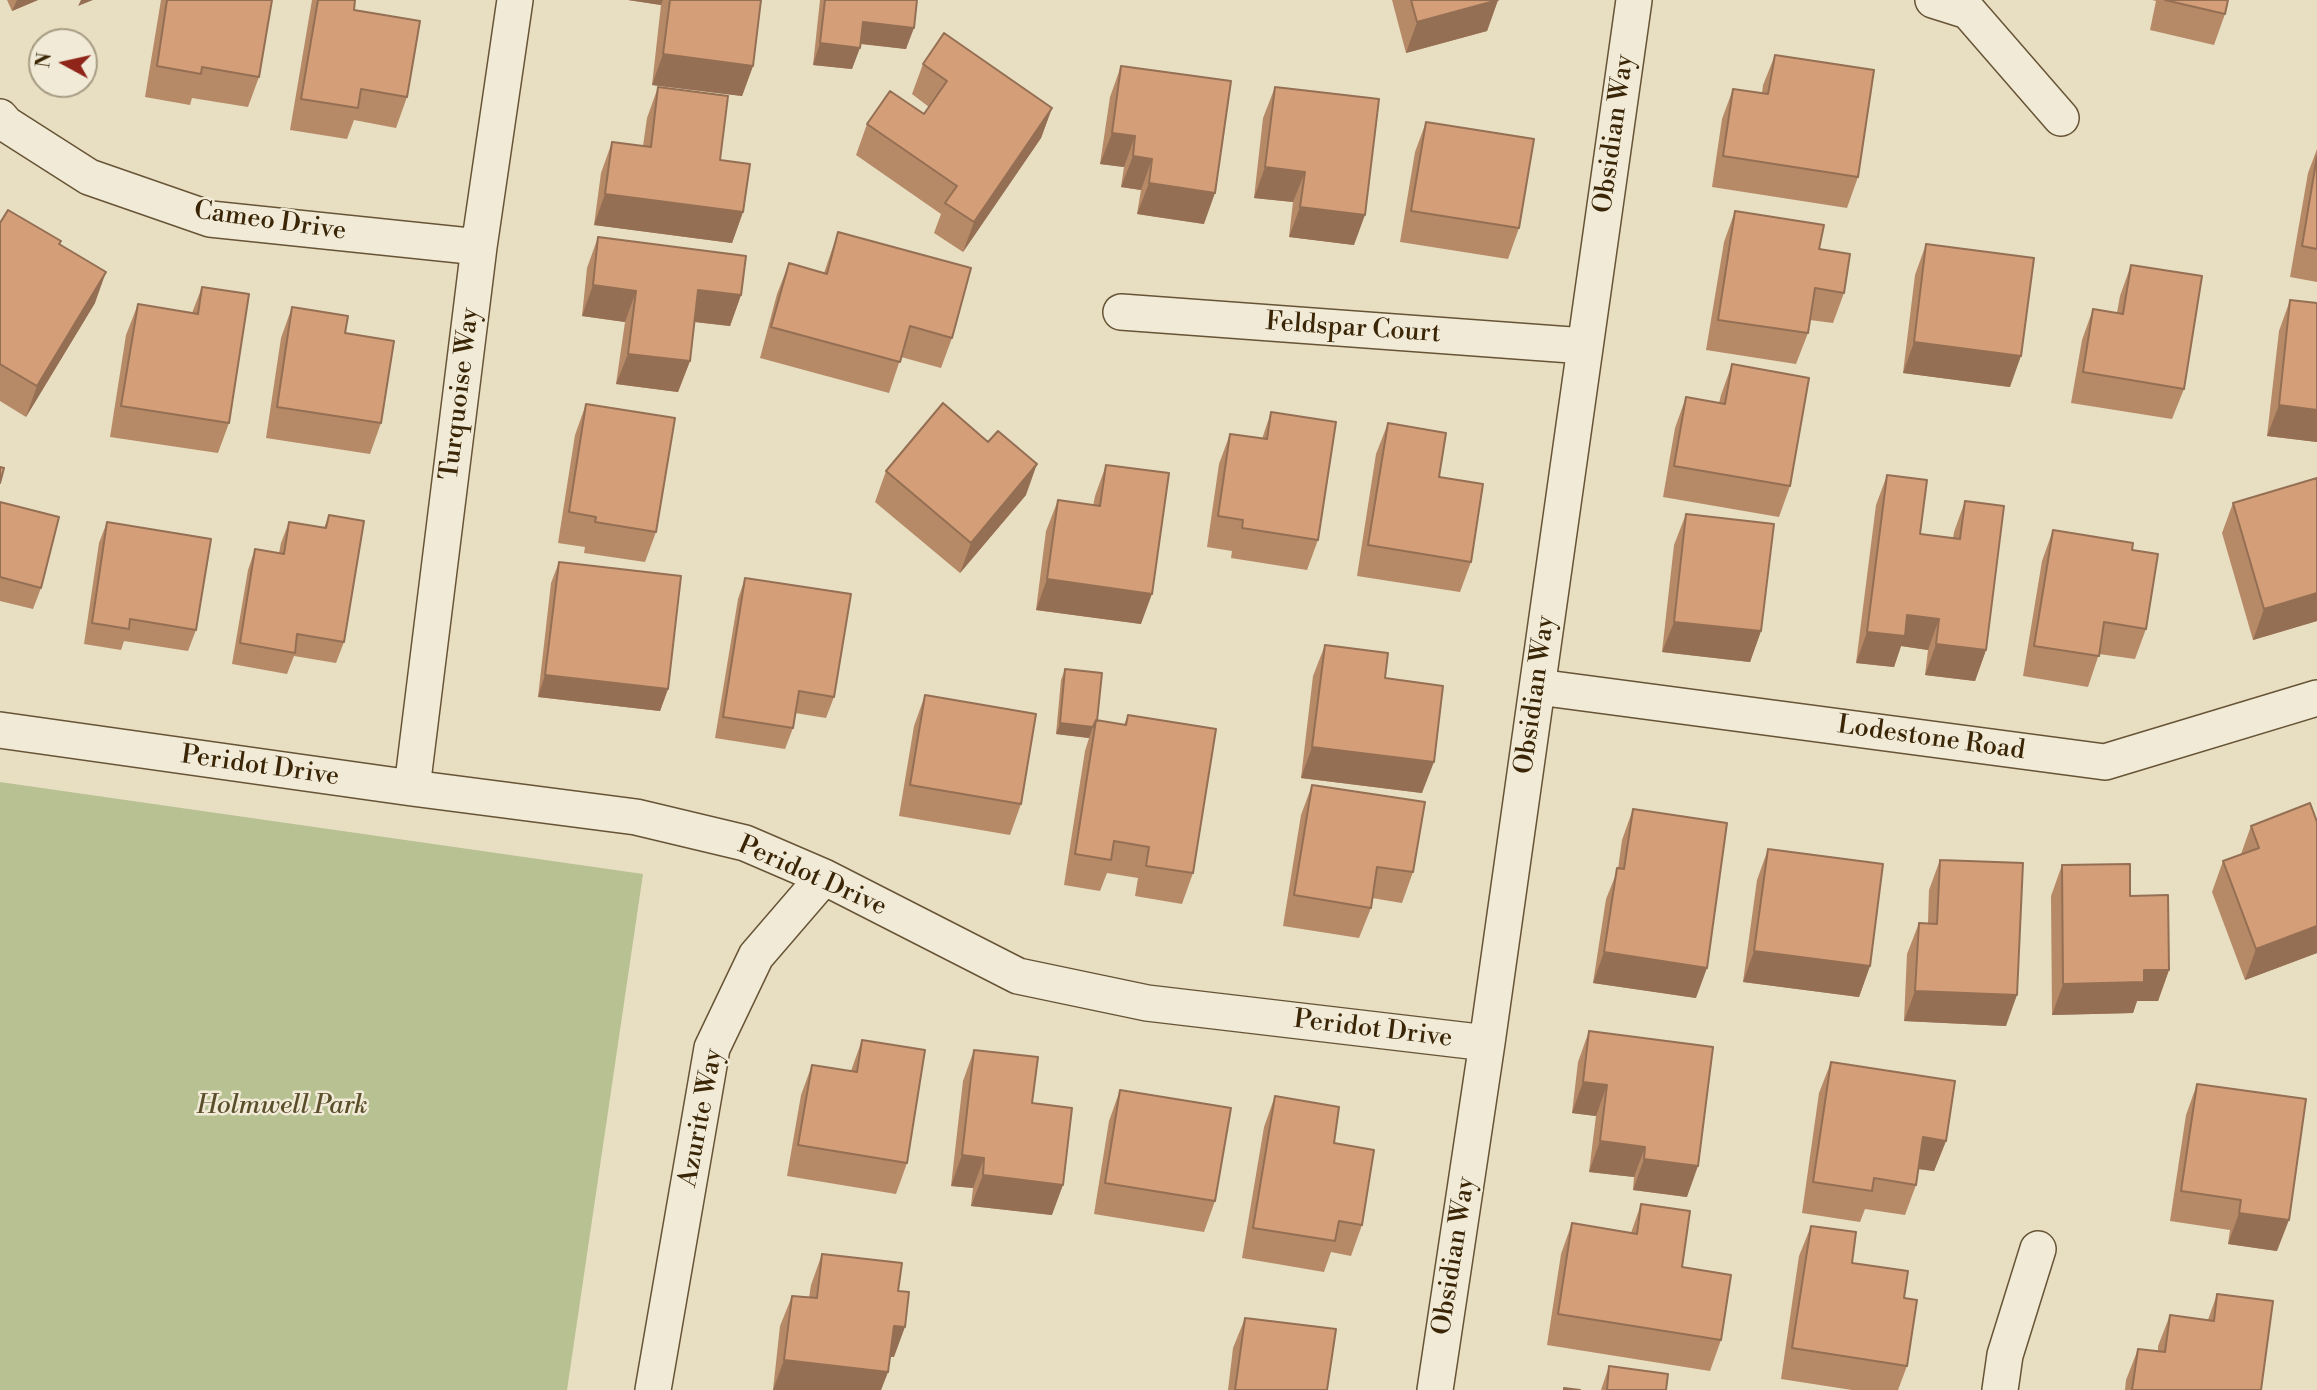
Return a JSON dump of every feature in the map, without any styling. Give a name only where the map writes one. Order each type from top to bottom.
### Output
[{"type":"street","name":"Turquoise Way","points":[[412,788],[479,247],[516,0]]},
{"type":"street","name":"Obsidian Way","points":[[1435,1390],[1488,1043],[1634,0]]},
{"type":"street","points":[[1933,0],[1968,11],[2061,118]]},
{"type":"street","name":"Cameo Drive","points":[[0,117],[6,124],[89,177],[210,219],[479,247]]},
{"type":"street","name":"Feldspar Court","points":[[1121,312],[1586,346]]},
{"type":"street","name":"Lodestone Road","points":[[1538,687],[2105,762],[2317,698]]},
{"type":"street","name":"Peridot Drive","points":[[0,730],[636,817],[745,844],[824,877],[1018,976],[1147,1003],[1488,1043]]},
{"type":"street","name":"Azurite Way","points":[[653,1390],[712,1048],[756,956],[824,877]]},
{"type":"street","points":[[2000,1390],[2005,1355],[2038,1249]]},
{"type":"green space","name":"Holmwell Park","points":[[0,782],[643,874],[567,1390],[0,1390]]},
{"type":"building","points":[[167,0],[272,0],[259,77],[202,67],[201,74],[157,66]]},
{"type":"building","points":[[318,0],[355,0],[354,10],[420,21],[407,97],[361,89],[358,108],[301,99]]},
{"type":"building","points":[[670,0],[761,0],[753,66],[663,54]]},
{"type":"building","points":[[825,0],[917,0],[914,28],[863,22],[860,48],[820,43]]},
{"type":"building","points":[[1411,0],[1498,0],[1417,22]]},
{"type":"building","points":[[2165,0],[2228,0],[2225,14]]},
{"type":"building","points":[[944,33],[1052,108],[974,222],[945,203],[957,186],[867,124],[890,91],[924,114],[947,81],[923,64]]},
{"type":"building","points":[[1775,55],[1874,70],[1858,177],[1723,156],[1733,89],[1768,94]]},
{"type":"building","points":[[1121,66],[1231,81],[1215,193],[1149,183],[1152,159],[1133,156],[1135,136],[1112,133]]},
{"type":"building","points":[[658,87],[728,96],[720,160],[750,164],[743,212],[605,194],[612,142],[651,147]]},
{"type":"building","points":[[1275,87],[1379,99],[1365,215],[1300,207],[1305,172],[1265,167]]},
{"type":"building","points":[[1426,122],[1534,139],[1519,228],[1411,211]]},
{"type":"building","points":[[2317,156],[2317,249],[2302,246]]},
{"type":"building","points":[[8,210],[61,241],[59,244],[106,272],[37,386],[0,364],[0,223]]},
{"type":"building","points":[[1735,211],[1824,225],[1819,249],[1850,254],[1844,293],[1815,288],[1808,333],[1718,320]]},
{"type":"building","points":[[838,232],[971,268],[952,338],[910,326],[900,362],[771,327],[789,263],[827,274]]},
{"type":"building","points":[[598,237],[746,256],[741,295],[698,290],[690,361],[628,354],[636,291],[593,285]]},
{"type":"building","points":[[1926,244],[2034,258],[2021,356],[1914,342]]},
{"type":"building","points":[[2131,265],[2202,276],[2184,389],[2083,372],[2093,309],[2123,314]]},
{"type":"building","points":[[202,287],[249,294],[229,423],[121,406],[138,304],[198,314]]},
{"type":"building","points":[[2290,300],[2317,303],[2317,410],[2279,405]]},
{"type":"building","points":[[292,307],[348,316],[345,333],[394,341],[381,423],[277,407]]},
{"type":"building","points":[[1732,364],[1809,378],[1790,486],[1674,466],[1686,397],[1725,404]]},
{"type":"building","points":[[943,403],[988,442],[998,431],[1037,464],[971,543],[886,471]]},
{"type":"building","points":[[586,404],[675,418],[656,532],[595,522],[596,517],[569,512]]},
{"type":"building","points":[[1271,412],[1336,422],[1318,540],[1242,528],[1243,520],[1218,516],[1230,434],[1267,439]]},
{"type":"building","points":[[1388,423],[1446,433],[1439,477],[1483,484],[1471,562],[1368,545]]},
{"type":"building","points":[[1106,465],[1169,473],[1152,594],[1047,579],[1058,500],[1100,506]]},
{"type":"building","points":[[0,467],[4,468],[0,483]]},
{"type":"building","points":[[1887,475],[1927,480],[1920,534],[1960,539],[1965,501],[2004,506],[1986,650],[1936,644],[1939,619],[1907,615],[1905,636],[1867,632]]},
{"type":"building","points":[[2317,478],[2317,593],[2264,609],[2233,503]]},
{"type":"building","points":[[0,502],[59,517],[41,588],[0,577]]},
{"type":"building","points":[[1686,514],[1774,524],[1761,631],[1674,622]]},
{"type":"building","points":[[329,515],[364,521],[344,642],[297,634],[295,653],[240,643],[255,549],[284,554],[289,522],[326,528]]},
{"type":"building","points":[[107,522],[211,539],[196,630],[130,619],[129,629],[92,623]]},
{"type":"building","points":[[2053,530],[2133,543],[2132,550],[2158,554],[2146,629],[2104,622],[2099,656],[2034,646]]},
{"type":"building","points":[[559,562],[681,576],[668,689],[545,675]]},
{"type":"building","points":[[745,578],[851,594],[834,697],[799,691],[793,728],[723,717]]},
{"type":"building","points":[[1325,645],[1388,653],[1385,678],[1443,686],[1434,762],[1312,747]]},
{"type":"building","points":[[1065,669],[1102,673],[1097,721],[1093,727],[1060,723]]},
{"type":"building","points":[[925,695],[1036,714],[1021,804],[910,785]]},
{"type":"building","points":[[1128,715],[1216,729],[1193,873],[1146,866],[1149,847],[1114,841],[1111,860],[1075,854],[1096,720],[1126,725]]},
{"type":"building","points":[[1312,785],[1425,802],[1413,872],[1377,867],[1371,908],[1294,895]]},
{"type":"building","points":[[2310,803],[2317,822],[2317,926],[2256,949],[2223,861],[2259,848],[2251,826]]},
{"type":"building","points":[[1633,809],[1727,823],[1707,968],[1604,952],[1617,868],[1624,869]]},
{"type":"building","points":[[1768,849],[1883,864],[1870,966],[1754,951]]},
{"type":"building","points":[[1940,860],[2023,863],[2017,995],[1915,991],[1919,923],[1937,924]]},
{"type":"building","points":[[2130,864],[2130,896],[2168,895],[2169,970],[2144,970],[2144,982],[2063,984],[2062,865]]},
{"type":"building","points":[[1589,1031],[1713,1047],[1698,1166],[1644,1159],[1645,1147],[1600,1141],[1607,1085],[1583,1082]]},
{"type":"building","points":[[862,1040],[925,1050],[907,1163],[798,1145],[812,1065],[857,1072]]},
{"type":"building","points":[[974,1050],[1038,1057],[1032,1103],[1072,1108],[1063,1185],[983,1175],[984,1158],[962,1155]]},
{"type":"building","points":[[1831,1062],[1955,1081],[1946,1141],[1923,1137],[1916,1185],[1874,1178],[1872,1191],[1813,1182]]},
{"type":"building","points":[[2197,1084],[2306,1099],[2289,1220],[2239,1213],[2241,1200],[2181,1191]]},
{"type":"building","points":[[1120,1090],[1231,1108],[1215,1201],[1105,1183]]},
{"type":"building","points":[[1275,1096],[1339,1107],[1334,1143],[1374,1150],[1362,1225],[1339,1221],[1335,1241],[1253,1228]]},
{"type":"building","points":[[1641,1204],[1690,1211],[1682,1267],[1731,1275],[1721,1340],[1558,1314],[1572,1223],[1637,1234]]},
{"type":"building","points":[[1811,1226],[1856,1232],[1852,1263],[1908,1271],[1904,1298],[1917,1300],[1907,1366],[1792,1348]]},
{"type":"building","points":[[822,1254],[902,1263],[898,1291],[909,1292],[905,1327],[894,1326],[888,1372],[784,1360],[792,1296],[817,1298]]},
{"type":"building","points":[[2217,1294],[2273,1301],[2261,1390],[2132,1390],[2138,1349],[2165,1352],[2170,1315],[2214,1321]]},
{"type":"building","points":[[1245,1318],[1336,1329],[1327,1390],[1235,1390]]},
{"type":"building","points":[[1609,1366],[1668,1374],[1666,1390],[1607,1390]]}]
